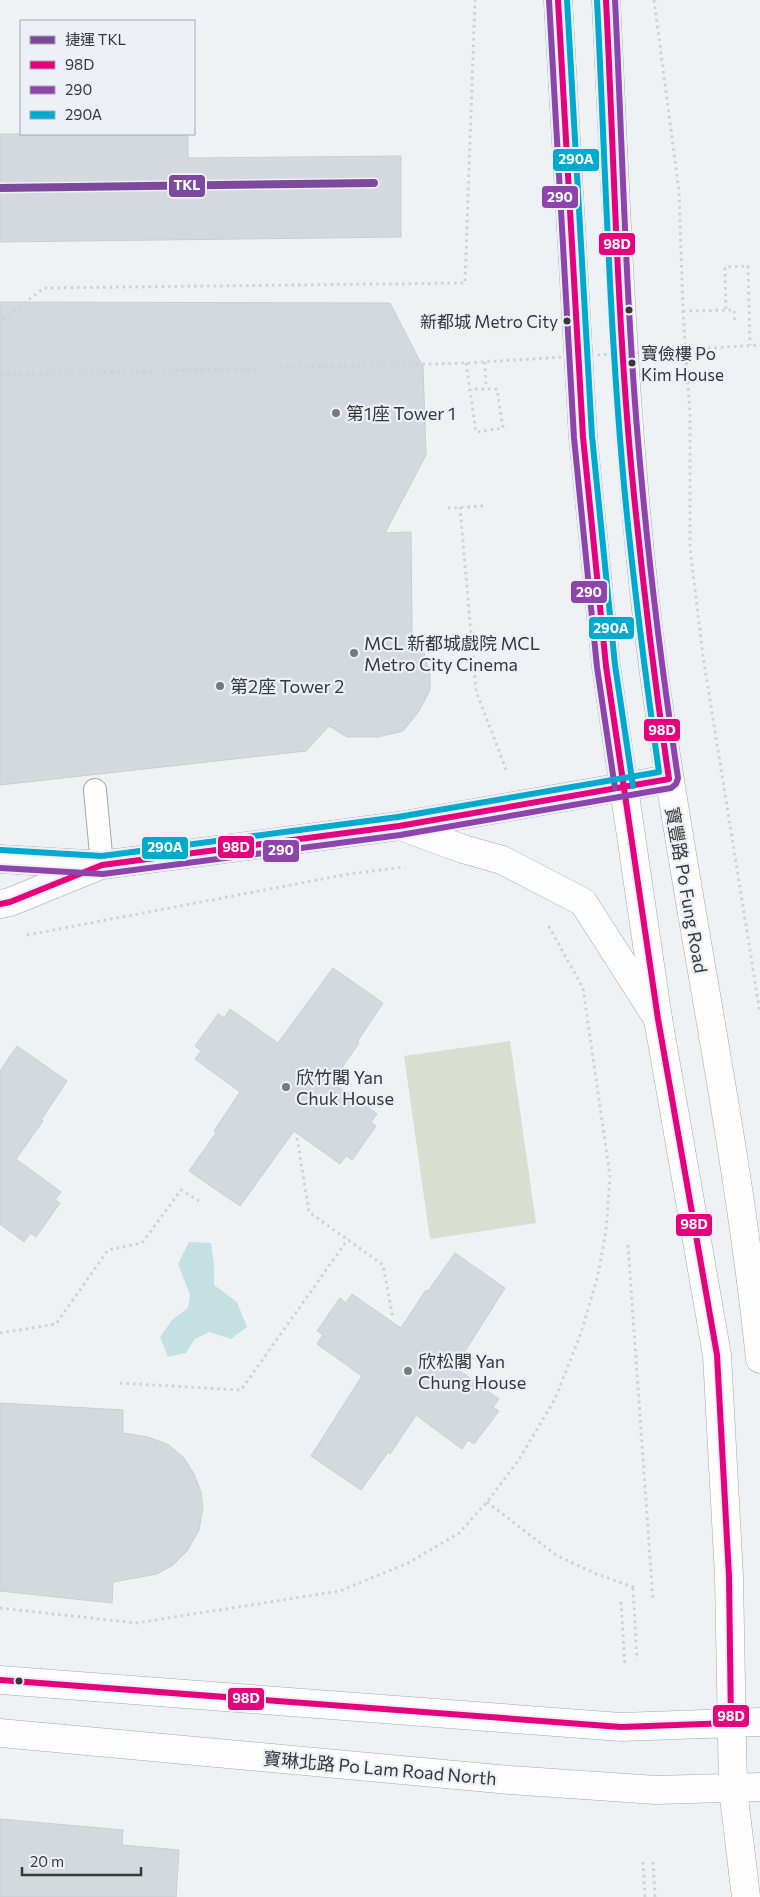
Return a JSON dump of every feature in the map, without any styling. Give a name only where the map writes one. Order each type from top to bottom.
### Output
[{"type":"street","points":[[558,0],[583,437],[606,666],[658,1019],[717,1355],[729,1576],[733,1789],[746,1897]]},
{"type":"street","name":"寶豐路 Po Fung Road","points":[[606,0],[624,363],[631,465],[652,662],[669,779],[741,1206],[760,1359]]},
{"type":"street","points":[[0,859],[102,865],[398,826],[669,779]]},
{"type":"street","points":[[398,826],[463,849],[502,860],[582,902],[658,1019]]},
{"type":"street","points":[[0,904],[10,902],[102,865]]},
{"type":"street","points":[[0,1680],[621,1727],[760,1722]]},
{"type":"street","name":"寶琳北路 Po Lam Road North","points":[[0,1733],[510,1780],[656,1790],[760,1787]]},
{"type":"lane","points":[[95,790],[102,865]]},
{"type":"path","points":[[3,319],[44,288],[465,283],[475,0]]},
{"type":"path","points":[[654,1],[679,191],[690,415],[690,548],[708,692],[760,1013]]},
{"type":"path","points":[[726,310],[725,267],[748,266],[750,345]]},
{"type":"path","points":[[684,311],[734,310],[735,324]]},
{"type":"path","points":[[0,375],[466,363],[760,344]]},
{"type":"path","points":[[485,362],[486,384]]},
{"type":"path","points":[[466,363],[476,432],[503,428],[497,388],[472,389]]},
{"type":"path","points":[[448,508],[484,506]]},
{"type":"path","points":[[19,936],[349,874],[408,866]]},
{"type":"path","points":[[297,1138],[309,1212],[384,1265],[393,1319]]},
{"type":"path","points":[[0,1333],[56,1324],[108,1250],[142,1242],[181,1190],[199,1201]]},
{"type":"path","points":[[120,1383],[241,1390],[348,1239]]},
{"type":"path","points":[[628,1245],[653,1600]]},
{"type":"path","points":[[0,1608],[136,1622],[340,1591],[408,1563],[459,1533],[487,1502],[518,1460],[554,1399],[581,1333],[598,1275]]},
{"type":"path","points":[[487,1502],[556,1554],[594,1573],[634,1588],[637,1660]]},
{"type":"path","points":[[621,1602],[625,1667]]},
{"type":"path","points":[[643,1862],[645,1897]]},
{"type":"path","points":[[653,1862],[655,1897]]},
{"type":"shaded area","points":[[510,1041],[536,1223],[430,1239],[404,1056]]},
{"type":"water","points":[[189,1242],[211,1243],[214,1285],[237,1302],[247,1327],[231,1339],[209,1332],[195,1339],[186,1353],[168,1357],[160,1337],[172,1320],[188,1308],[190,1295],[178,1264]]},
{"type":"building","points":[[0,134],[188,135],[188,158],[401,156],[401,237],[0,242]]},
{"type":"building","points":[[0,302],[390,303],[423,367],[426,455],[385,533],[411,532],[412,633],[424,653],[430,675],[430,690],[419,711],[403,731],[378,737],[347,737],[329,726],[306,751],[0,785]]},
{"type":"building","name":"欣竹閣 Yan Chuk House","points":[[333,968],[383,1003],[357,1042],[359,1043],[332,1082],[377,1114],[371,1122],[376,1126],[352,1160],[346,1156],[340,1164],[294,1131],[240,1206],[189,1171],[216,1133],[214,1131],[240,1092],[195,1059],[201,1051],[195,1046],[218,1014],[224,1018],[230,1009],[278,1043]]},
{"type":"building","points":[[17,1046],[67,1081],[41,1120],[43,1121],[16,1159],[61,1192],[55,1200],[60,1203],[36,1237],[30,1233],[24,1242],[0,1224],[0,1071]]},
{"type":"building","name":"欣松閣 Yan Chung House","points":[[455,1253],[505,1288],[455,1367],[499,1399],[493,1407],[499,1411],[474,1444],[468,1440],[462,1449],[416,1415],[390,1454],[388,1452],[361,1490],[311,1456],[362,1376],[317,1344],[323,1335],[317,1331],[340,1298],[346,1303],[352,1294],[401,1328],[426,1290],[428,1291]]},
{"type":"building","points":[[0,1403],[123,1410],[123,1433],[148,1437],[169,1445],[184,1458],[194,1474],[201,1492],[203,1508],[199,1530],[187,1551],[173,1565],[157,1574],[113,1582],[112,1603],[0,1591]]},
{"type":"building","points":[[0,1819],[123,1830],[122,1845],[179,1850],[176,1897],[0,1897]]},
{"type":"metro line","name":"TKL","points":[[0,188],[374,183]]},
{"type":"transit line","name":"290","points":[[549,0],[574,438],[597,667],[615,788]]},
{"type":"transit line","name":"98D","points":[[0,1680],[621,1727],[731,1723],[729,1576],[717,1355],[658,1019],[606,666],[583,437],[558,0]]},
{"type":"transit line","name":"290A","points":[[567,0],[592,436],[615,665],[633,786]]},
{"type":"transit line","name":"290A","points":[[1,850],[102,856],[398,817],[659,772],[635,586],[618,415],[597,0]]},
{"type":"transit line","name":"98D","points":[[0,904],[10,902],[102,865],[399,826],[669,779],[644,589],[627,416],[619,297],[606,0]]},
{"type":"transit line","name":"290","points":[[0,868],[103,874],[400,835],[671,788],[676,784],[678,778],[653,588],[636,415],[628,297],[615,0]]},
{"type":"place","name":"新都城 Metro City","points":[[567,321]]},
{"type":"place","name":"寶儉樓 Po Kim House","points":[[632,363]]},
{"type":"place","name":"第1座 Tower 1","points":[[336,413]]},
{"type":"place","name":"MCL 新都城戲院 MCL Metro City Cinema","points":[[354,653]]},
{"type":"place","name":"第2座 Tower 2","points":[[220,686]]},
{"type":"place","name":"欣竹閣 Yan Chuk House","points":[[286,1087]]},
{"type":"place","name":"欣松閣 Yan Chung House","points":[[408,1371]]}]
